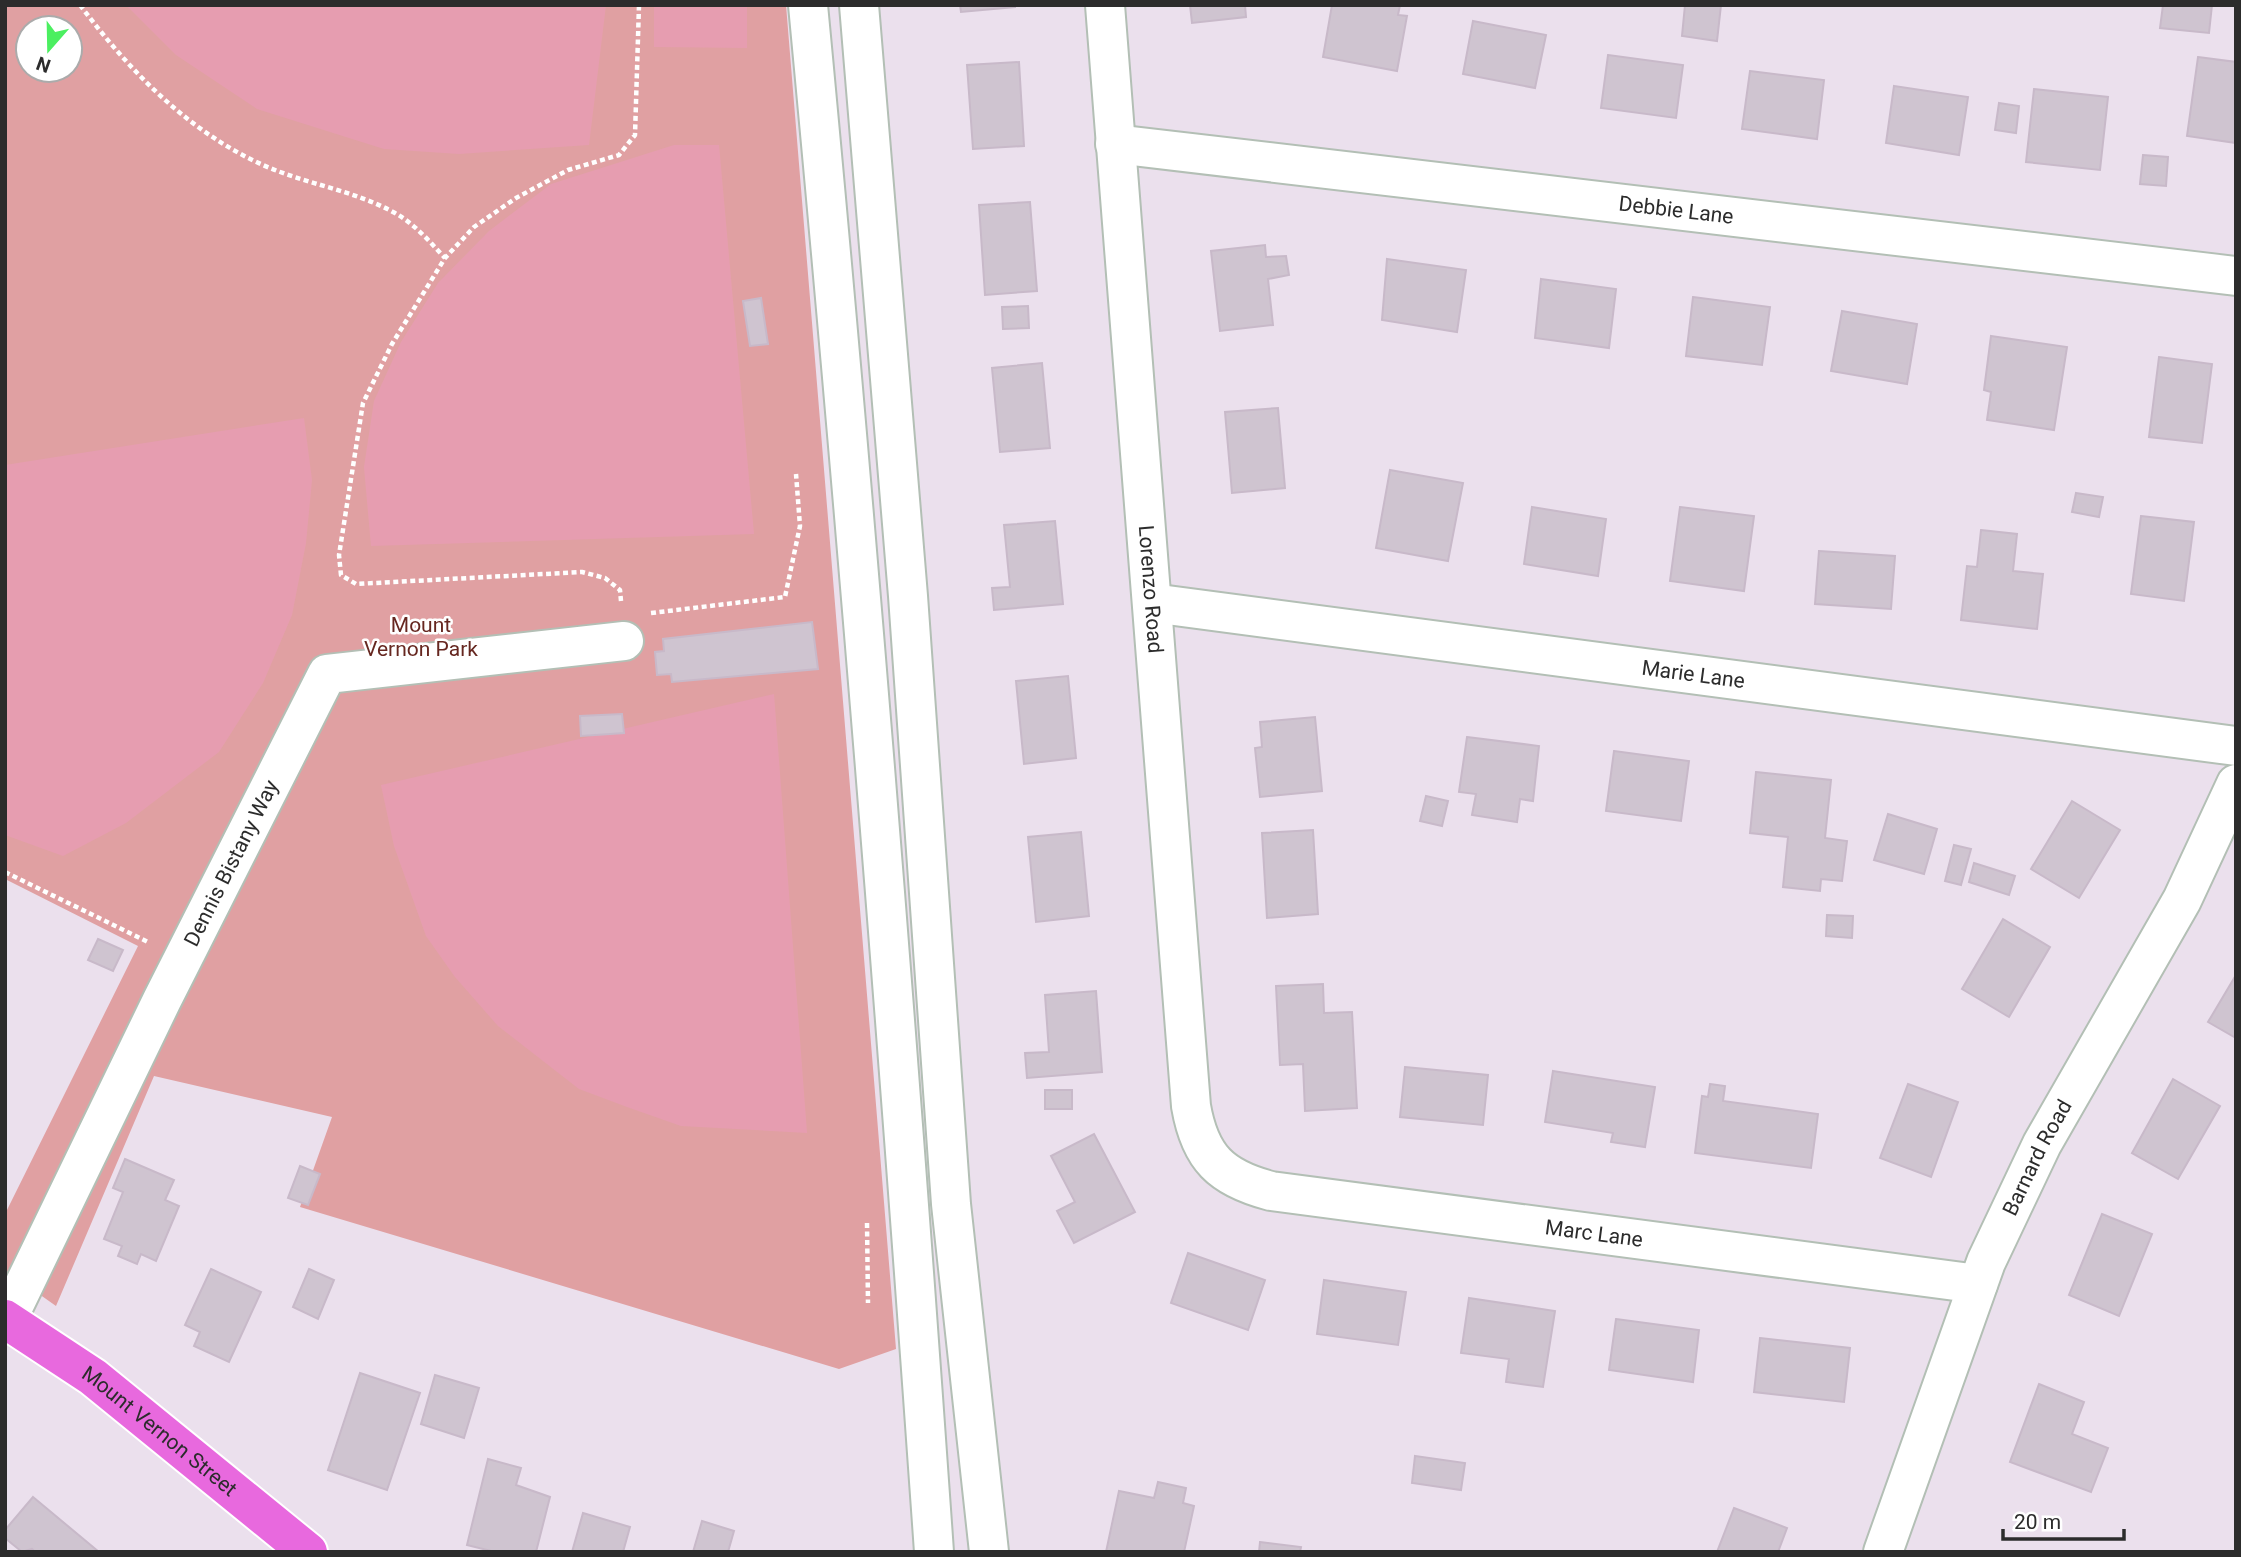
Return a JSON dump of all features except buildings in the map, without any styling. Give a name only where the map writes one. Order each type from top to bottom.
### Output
[{"type":"main road","name":"Mount Vernon Street","points":[[6,1320],[93,1377],[309,1552]]},
{"type":"street","points":[[808,5],[847,419],[902,1099],[934,1552]]},
{"type":"street","points":[[859,5],[907,582],[951,1204],[989,1552]]},
{"type":"street","name":"Lorenzo Road","points":[[1105,5],[1191,1106],[1195,1129],[1217,1166]]},
{"type":"street","name":"Debbie Lane","points":[[1115,144],[2236,276]]},
{"type":"street","name":"Marie Lane","points":[[1152,603],[2236,746]]},
{"type":"street","name":"Dennis Bistany Way","points":[[6,1320],[183,959],[327,674],[623,628]]},
{"type":"street","name":"Barnard Road","points":[[1883,1552],[1978,1284],[2042,1144],[2182,901],[2236,784]]},
{"type":"street","name":"Marc Lane","points":[[1217,1166],[1233,1178],[1271,1191],[1978,1284]]},
{"type":"path","points":[[80,5],[121,60],[194,124],[263,165],[393,211],[418,228],[445,258]]},
{"type":"path","points":[[639,5],[635,135],[619,155],[568,170],[516,198],[474,226],[445,258],[398,334],[363,403],[339,555],[341,575],[356,584],[582,572],[605,578],[620,590],[623,628],[785,597],[800,526],[796,474]]},
{"type":"path","points":[[5,872],[183,959]]},
{"type":"green space","name":"Mount Vernon Park","points":[[5,5],[786,5],[896,1349],[839,1369],[300,1207],[332,1117],[154,1076],[56,1306],[5,1270],[5,1214],[138,946],[5,879]]},
{"type":"shaded area","points":[[126,5],[606,5],[589,145],[459,154],[384,149],[257,109],[176,55]]},
{"type":"shaded area","points":[[654,5],[747,5],[747,48],[654,47]]},
{"type":"shaded area","points":[[674,145],[719,145],[754,534],[371,546],[364,467],[374,401],[401,342],[438,283],[489,231],[551,184]]},
{"type":"shaded area","points":[[304,418],[312,480],[306,543],[292,615],[263,683],[219,752],[126,823],[63,856],[5,835],[5,465]]},
{"type":"shaded area","points":[[774,694],[807,1133],[681,1126],[579,1089],[498,1026],[455,977],[426,936],[394,846],[381,785]]}]
